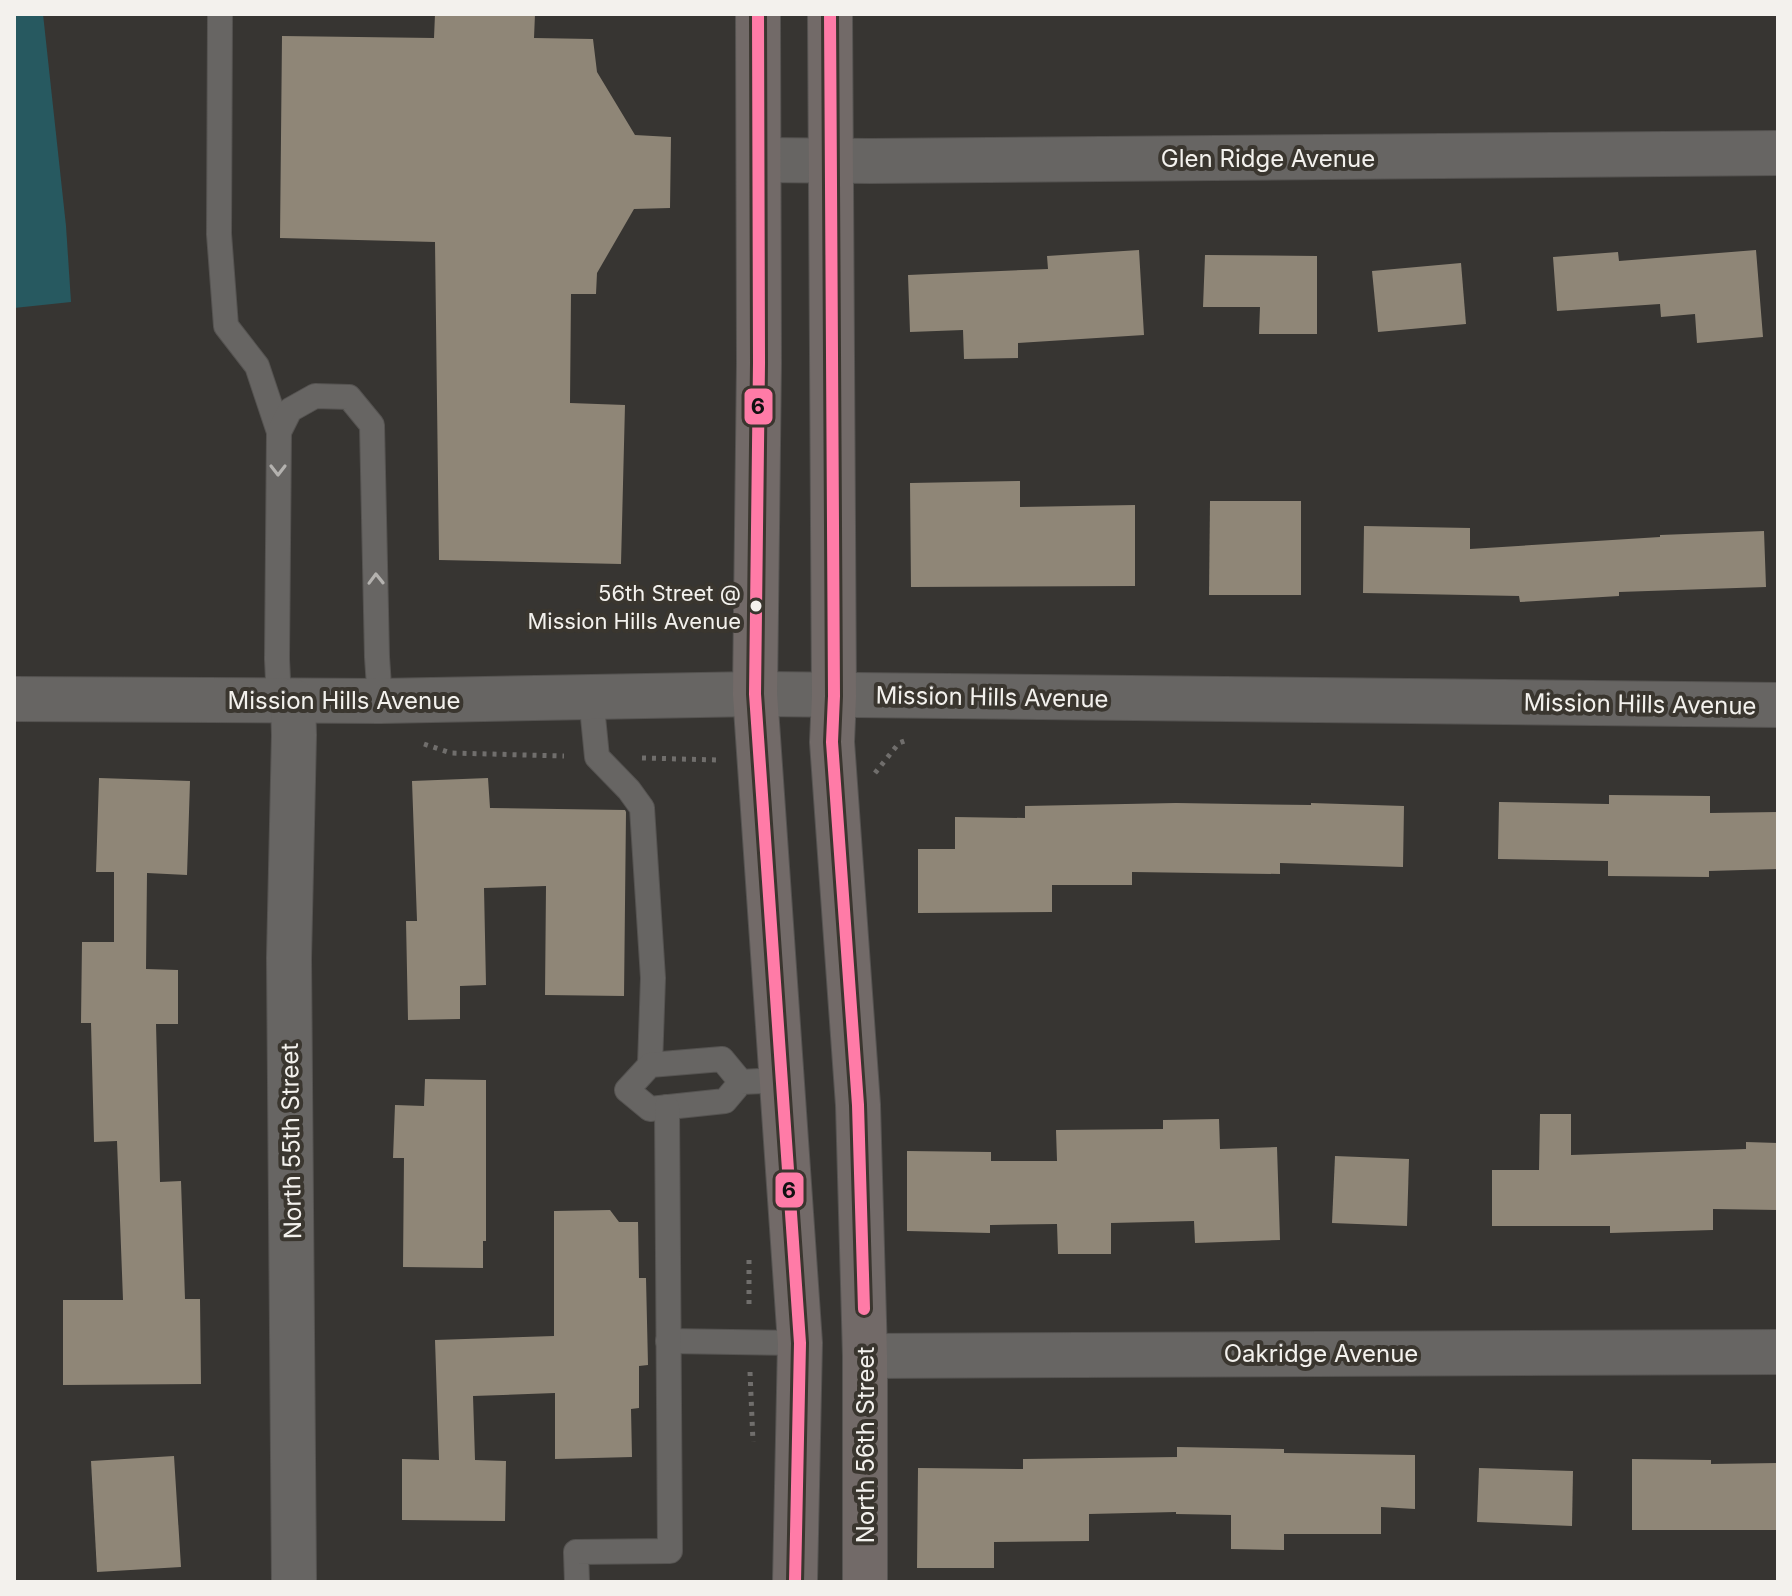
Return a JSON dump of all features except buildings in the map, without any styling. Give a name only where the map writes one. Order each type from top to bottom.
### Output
[{"type":"main road","points":[[758,14],[755,694],[762,1081],[800,1343],[795,1582]]},
{"type":"main road","name":"North 56th Street","points":[[830,14],[832,742],[858,1105],[865,1356],[865,1582]]},
{"type":"street","name":"Glen Ridge Avenue","points":[[759,160],[1778,153]]},
{"type":"street","name":"Mission Hills Avenue","points":[[14,699],[283,687],[380,701],[755,694],[1778,705]]},
{"type":"street","name":"North 55th Street","points":[[283,687],[294,735],[289,958],[294,1582]]},
{"type":"street","name":"Oakridge Avenue","points":[[865,1356],[1778,1352]]},
{"type":"lane","points":[[220,14],[219,234],[226,326],[257,366],[279,432],[283,687]]},
{"type":"lane","points":[[279,432],[290,410],[315,396],[349,397],[372,425],[380,701]]},
{"type":"lane","points":[[591,697],[597,757],[642,808],[653,978],[650,1065],[627,1090],[650,1109],[725,1101],[762,1081]]},
{"type":"lane","points":[[650,1065],[722,1059],[762,1081]]},
{"type":"lane","points":[[577,1582],[576,1552],[670,1551],[667,1107]]},
{"type":"lane","points":[[668,1341],[800,1343]]},
{"type":"path","points":[[421,743],[451,753],[719,760],[719,750]]},
{"type":"path","points":[[749,1252],[753,1447]]},
{"type":"water","points":[[14,14],[43,14],[71,302],[14,308]]},
{"type":"transit line","name":"6","points":[[758,14],[759,363],[755,694],[800,1343],[795,1582]]},
{"type":"transit line","name":"6","points":[[830,14],[832,742],[858,1105],[864,1309]]},
{"type":"place","name":"56th Street @ Mission Hills Avenue","points":[[756,606]]}]
